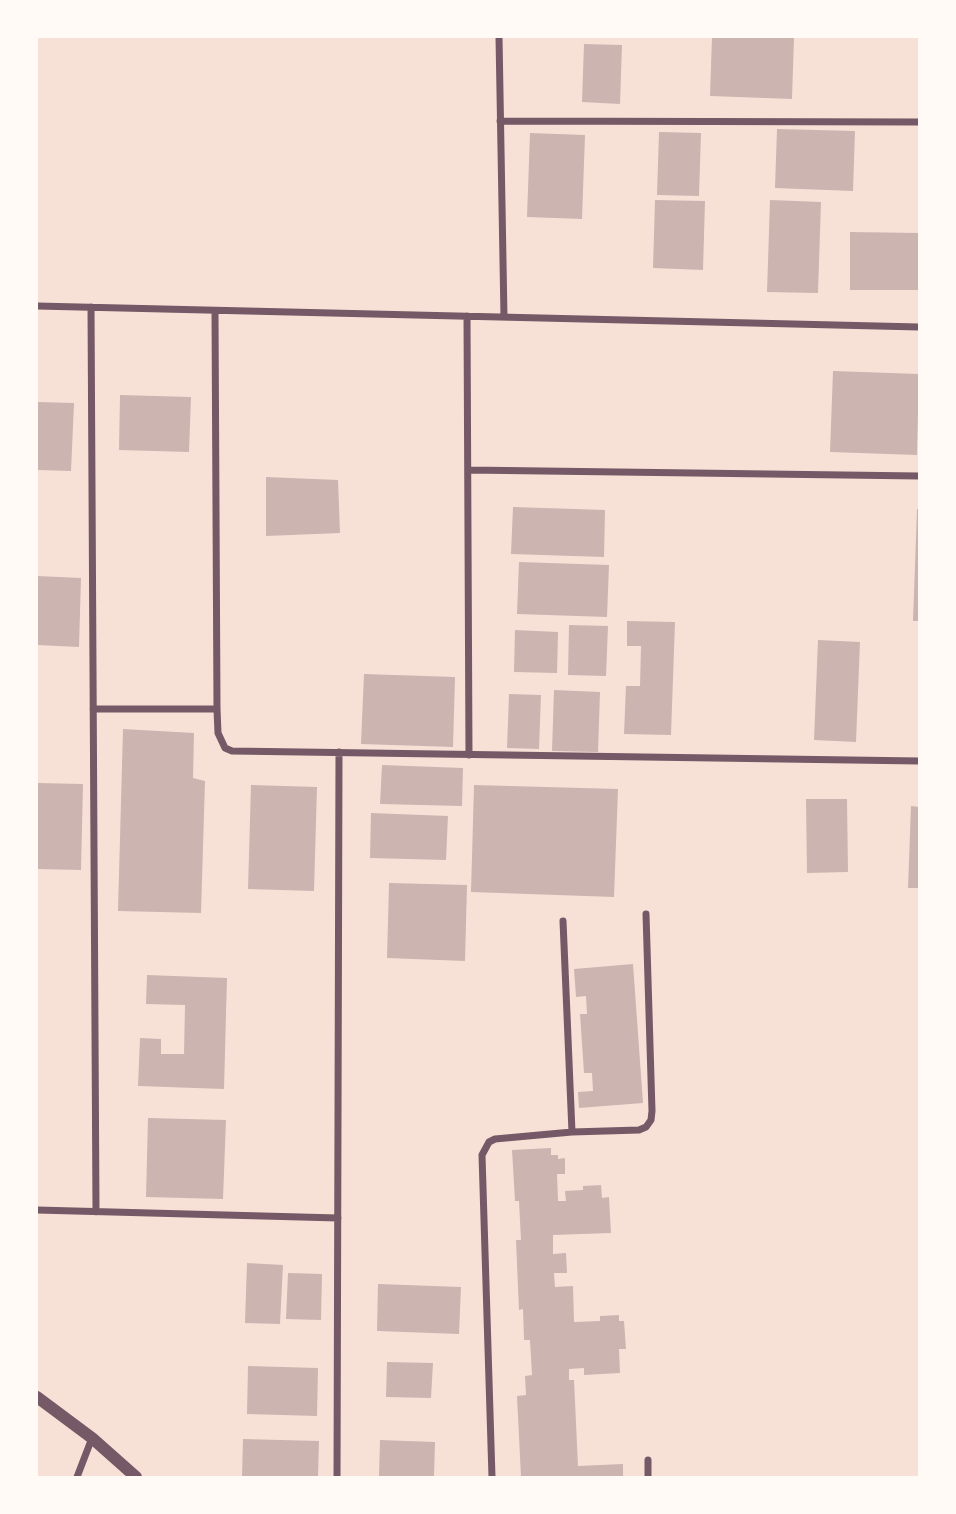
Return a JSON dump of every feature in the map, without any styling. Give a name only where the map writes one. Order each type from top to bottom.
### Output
[{"type":"street","points":[[499,37],[504,317]]},
{"type":"street","points":[[500,121],[919,122]]},
{"type":"street","points":[[37,306],[919,327]]},
{"type":"street","points":[[91,307],[96,1212]]},
{"type":"street","points":[[215,311],[216,709],[220,740],[225,748],[232,751],[919,761]]},
{"type":"street","points":[[467,316],[469,755]]},
{"type":"street","points":[[468,470],[919,476]]},
{"type":"street","points":[[93,709],[216,709]]},
{"type":"street","points":[[337,1477],[339,752]]},
{"type":"street","points":[[492,1477],[482,1154],[489,1142],[495,1139],[572,1132],[639,1130],[646,1127],[651,1120],[646,914]]},
{"type":"street","points":[[563,921],[572,1132]]},
{"type":"street","points":[[37,1210],[338,1218]]},
{"type":"street","points":[[37,1397],[92,1438],[136,1477]]},
{"type":"street","points":[[77,1477],[92,1438]]},
{"type":"street","points":[[648,1460],[648,1477]]},
{"type":"building","points":[[712,37],[794,37],[792,99],[710,96]]},
{"type":"building","points":[[584,44],[622,45],[620,104],[582,102]]},
{"type":"building","points":[[777,129],[855,131],[853,191],[775,188]]},
{"type":"building","points":[[659,132],[701,133],[699,196],[657,195]]},
{"type":"building","points":[[530,133],[585,135],[582,219],[527,217]]},
{"type":"building","points":[[655,200],[705,201],[703,270],[653,268]]},
{"type":"building","points":[[770,200],[821,202],[818,293],[767,292]]},
{"type":"building","points":[[850,232],[919,233],[919,290],[850,290]]},
{"type":"building","points":[[833,371],[919,374],[917,455],[830,452]]},
{"type":"building","points":[[120,395],[191,397],[189,452],[119,450]]},
{"type":"building","points":[[37,402],[74,403],[71,471],[37,470]]},
{"type":"building","points":[[266,477],[338,480],[340,533],[266,536]]},
{"type":"building","points":[[513,507],[605,510],[604,557],[511,554]]},
{"type":"building","points":[[917,509],[919,621],[913,621]]},
{"type":"building","points":[[519,562],[609,565],[607,617],[517,614]]},
{"type":"building","points":[[37,576],[81,578],[79,647],[37,645]]},
{"type":"building","points":[[627,621],[675,622],[671,735],[624,734],[626,686],[640,686],[641,646],[627,646]]},
{"type":"building","points":[[569,625],[608,626],[606,676],[568,675]]},
{"type":"building","points":[[515,630],[558,632],[557,673],[514,672]]},
{"type":"building","points":[[818,640],[860,642],[856,742],[814,740]]},
{"type":"building","points":[[364,674],[455,677],[453,747],[361,744]]},
{"type":"building","points":[[554,690],[600,692],[598,752],[552,751]]},
{"type":"building","points":[[509,694],[541,695],[539,749],[507,748]]},
{"type":"building","points":[[123,729],[194,733],[193,778],[205,781],[201,913],[118,911]]},
{"type":"building","points":[[382,765],[463,768],[462,806],[380,804]]},
{"type":"building","points":[[37,783],[83,784],[81,870],[37,869]]},
{"type":"building","points":[[251,785],[317,787],[314,891],[248,889]]},
{"type":"building","points":[[474,785],[618,789],[614,897],[471,892]]},
{"type":"building","points":[[806,799],[847,799],[848,872],[807,873]]},
{"type":"building","points":[[911,806],[919,807],[919,888],[908,888]]},
{"type":"building","points":[[371,813],[448,816],[446,860],[370,858]]},
{"type":"building","points":[[389,883],[467,885],[465,961],[387,958]]},
{"type":"building","points":[[633,964],[643,1103],[579,1108],[578,1092],[593,1091],[592,1073],[584,1073],[580,1014],[587,1014],[586,996],[576,997],[574,969]]},
{"type":"building","points":[[147,975],[227,978],[224,1089],[138,1086],[140,1038],[161,1039],[161,1054],[184,1054],[185,1005],[146,1004]]},
{"type":"building","points":[[148,1118],[226,1120],[223,1199],[146,1197]]},
{"type":"building","points":[[551,1148],[551,1155],[558,1155],[558,1159],[565,1158],[565,1174],[557,1174],[558,1201],[566,1201],[565,1191],[583,1190],[583,1186],[601,1185],[602,1198],[609,1197],[611,1233],[553,1235],[553,1254],[566,1253],[567,1273],[554,1273],[555,1287],[573,1286],[574,1322],[600,1321],[600,1316],[619,1315],[619,1321],[624,1321],[626,1349],[619,1349],[620,1373],[584,1375],[584,1368],[569,1369],[569,1380],[574,1380],[578,1466],[623,1464],[623,1477],[521,1477],[517,1396],[526,1395],[525,1376],[532,1375],[530,1340],[524,1340],[523,1309],[519,1310],[516,1240],[521,1240],[512,1150]]},
{"type":"building","points":[[247,1263],[283,1265],[280,1324],[245,1323]]},
{"type":"building","points":[[288,1273],[322,1274],[321,1320],[286,1319]]},
{"type":"building","points":[[378,1284],[461,1287],[459,1334],[377,1331]]},
{"type":"building","points":[[387,1362],[433,1363],[431,1398],[386,1397]]},
{"type":"building","points":[[248,1366],[318,1368],[317,1416],[247,1414]]},
{"type":"building","points":[[243,1439],[319,1441],[318,1477],[242,1477]]},
{"type":"building","points":[[380,1440],[435,1442],[434,1477],[379,1477]]}]
